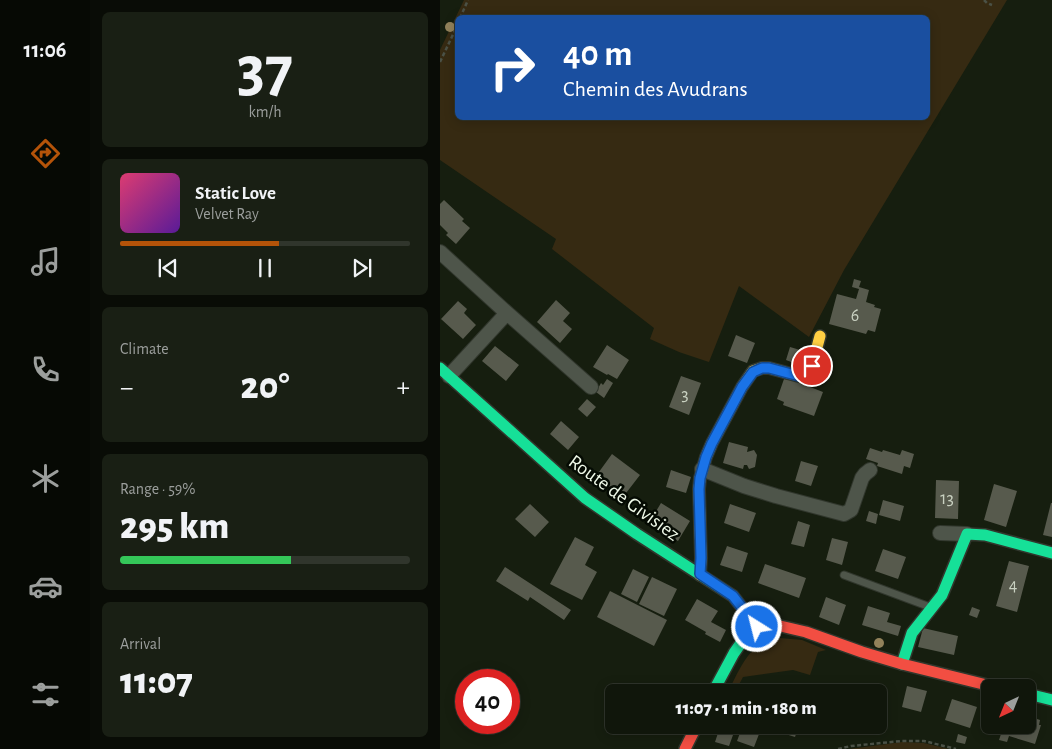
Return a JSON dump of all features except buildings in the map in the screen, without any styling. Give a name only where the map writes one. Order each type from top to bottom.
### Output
[{"type":"street","points":[[440,252],[591,387]]},
{"type":"street","points":[[445,372],[507,313]]},
{"type":"street","points":[[700,574],[700,478],[706,457],[716,435],[742,387],[753,372],[762,368],[769,368],[799,376],[804,375],[812,366],[820,336]]},
{"type":"street","name":"Route de Givisiez","points":[[445,372],[585,498],[733,596],[757,627]]},
{"type":"street","points":[[702,469],[744,486],[844,514],[852,510],[862,478],[870,470]]},
{"type":"street","points":[[940,534],[985,535],[1052,552]]},
{"type":"street","points":[[902,664],[912,633],[942,595],[967,534]]},
{"type":"street","points":[[717,684],[741,643],[757,627],[776,625],[806,632],[902,664],[981,684]]},
{"type":"street","points":[[1036,696],[1052,700]]},
{"type":"street","points":[[685,749],[692,734]]},
{"type":"lane","points":[[844,575],[932,608]]},
{"type":"path","points":[[461,15],[468,0]]},
{"type":"path","points":[[984,0],[992,5]]},
{"type":"path","points":[[440,62],[455,30]]},
{"type":"path","points":[[838,749],[902,741],[924,741],[956,749]]},
{"type":"shaded area","points":[[464,0],[1007,0],[844,270],[809,337],[739,286],[709,362],[679,352],[650,339],[654,328],[552,249],[556,239],[440,160],[440,50],[455,19],[455,120],[930,120],[930,15],[457,15]]},
{"type":"shaded area","points":[[780,638],[802,640],[826,650],[818,652],[810,675],[793,670],[743,677],[739,684],[732,684],[752,651],[771,640]]},
{"type":"shaded area","points":[[902,742],[924,743],[949,749],[849,749]]},
{"type":"traffic: fast","points":[[440,368],[585,498],[733,596],[757,627]]},
{"type":"traffic: fast","points":[[902,664],[912,633],[942,595],[967,534],[985,535],[1052,553]]},
{"type":"traffic: fast","points":[[717,684],[734,653],[757,627]]},
{"type":"traffic: fast","points":[[1036,696],[1052,700]]},
{"type":"traffic: slow","points":[[700,575],[699,489],[700,478],[712,443],[742,387],[753,371],[769,368],[799,376],[804,375],[812,366],[820,336]]},
{"type":"traffic: jam","points":[[757,627],[776,625],[806,632],[902,664],[981,684]]},
{"type":"traffic: jam","points":[[685,749],[692,734]]},
{"type":"route","points":[[757,627],[733,596],[700,574],[700,478],[712,443],[742,387],[753,372],[757,369],[769,368],[799,376],[807,373],[812,366]]}]
